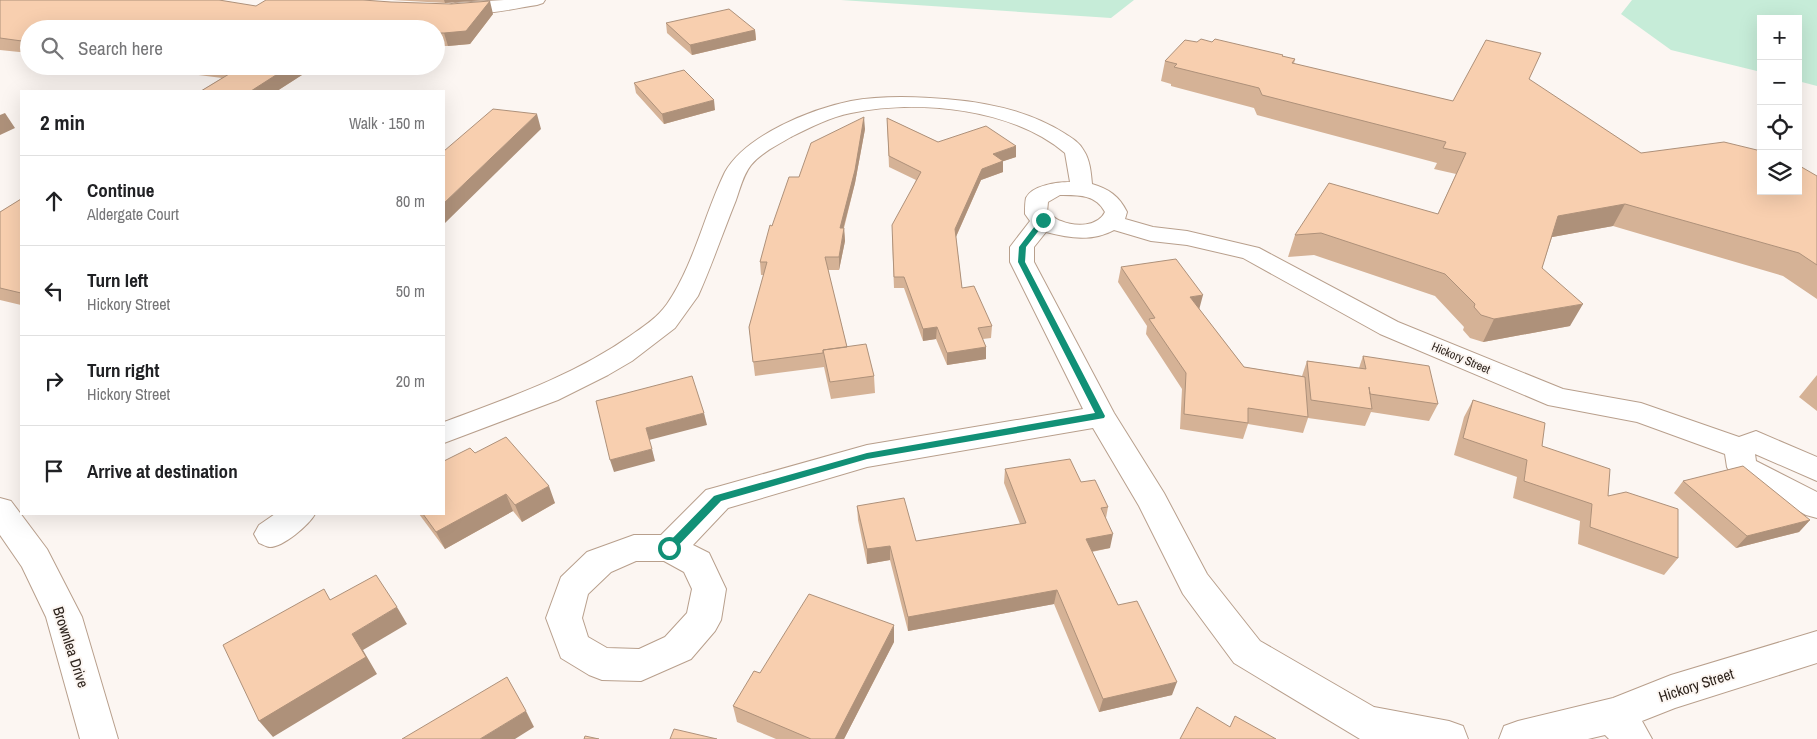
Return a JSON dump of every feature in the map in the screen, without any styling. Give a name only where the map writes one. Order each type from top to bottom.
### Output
[{"type":"street","points":[[438,9],[490,8],[536,0]]},
{"type":"street","points":[[445,433],[582,378],[613,362],[668,320],[685,296],[730,185],[741,163],[759,146],[825,115],[848,107],[874,103],[906,103],[962,106],[1020,118],[1052,132],[1074,151],[1082,188]]},
{"type":"street","points":[[1082,188],[1099,193],[1112,202],[1116,212],[1112,222],[1099,229],[1081,232],[1053,227],[1036,214],[1037,199],[1055,189],[1082,188]]},
{"type":"street","points":[[1043,220],[1022,247],[1022,262],[1101,416],[1153,502],[1196,584],[1247,652],[1367,724],[1449,739]]},
{"type":"street","name":"Hickory Street","points":[[1112,222],[1151,234],[1187,238],[1251,253],[1389,328],[1558,398],[1640,414],[1739,448],[1756,442],[1817,470]]},
{"type":"street","points":[[669,548],[717,499],[867,456],[1101,416]]},
{"type":"street","points":[[1739,448],[1742,467],[1817,506]]},
{"type":"street","points":[[270,534],[298,515]]},
{"type":"street","name":"Brownlea Drive","points":[[2,516],[35,559],[64,616],[99,739]]},
{"type":"street","name":"Hickory Street","points":[[1518,739],[1623,727],[1671,692],[1817,646]]},
{"type":"green space","points":[[841,0],[1134,0],[1111,18]]},
{"type":"green space","points":[[1632,0],[1817,0],[1817,86],[1802,82],[1802,15],[1757,15],[1757,71],[1671,50],[1621,14]]},
{"type":"building","points":[[0,0],[219,0],[256,6],[266,0],[363,0],[451,4],[490,1],[466,31],[445,33],[445,20],[20,20],[20,41],[0,38]]},
{"type":"building","points":[[729,9],[755,30],[690,45],[666,23]]},
{"type":"building","points":[[1201,39],[1212,42],[1215,39],[1295,59],[1292,63],[1453,101],[1486,40],[1541,53],[1529,79],[1641,153],[1724,142],[1757,150],[1757,195],[1802,195],[1802,167],[1817,176],[1817,265],[1799,253],[1625,204],[1558,216],[1542,268],[1583,304],[1494,319],[1481,315],[1474,307],[1475,304],[1445,274],[1321,233],[1295,235],[1329,183],[1438,214],[1466,153],[1443,148],[1446,142],[1262,95],[1259,88],[1174,67],[1177,64],[1165,61],[1185,40],[1197,42]]},
{"type":"building","points":[[684,70],[714,100],[662,114],[634,83]]},
{"type":"building","points":[[227,75],[276,75],[253,90],[203,90]]},
{"type":"building","points":[[493,109],[537,114],[445,202],[445,150]]},
{"type":"building","points":[[864,117],[855,170],[840,228],[844,228],[839,257],[825,257],[847,347],[823,350],[823,353],[753,362],[749,327],[767,262],[760,262],[770,225],[772,226],[789,177],[799,177],[811,143]]},
{"type":"building","points":[[887,118],[938,142],[986,126],[1016,146],[993,154],[1003,161],[982,169],[955,229],[962,288],[974,286],[992,326],[978,328],[986,347],[947,353],[937,327],[923,329],[904,277],[894,277],[892,225],[921,172],[889,156]]},
{"type":"building","points":[[20,200],[20,293],[0,288],[0,212]]},
{"type":"building","points":[[1176,259],[1203,295],[1190,297],[1244,367],[1305,377],[1308,417],[1248,408],[1248,423],[1184,414],[1186,373],[1149,319],[1155,318],[1121,267]]},
{"type":"building","points":[[866,344],[874,376],[830,382],[823,350]]},
{"type":"building","points":[[1363,356],[1429,366],[1438,404],[1370,394],[1369,387],[1372,409],[1311,400],[1307,361],[1366,369]]},
{"type":"building","points":[[692,376],[704,413],[646,428],[652,449],[610,460],[596,401]]},
{"type":"building","points":[[1473,400],[1545,423],[1542,446],[1610,469],[1608,496],[1626,492],[1678,509],[1678,558],[1590,527],[1592,504],[1524,481],[1527,460],[1463,438]]},
{"type":"building","points":[[506,437],[549,486],[515,505],[506,494],[436,532],[424,515],[445,515],[445,460],[470,448],[475,453]]},
{"type":"building","points":[[1070,459],[1081,482],[1095,480],[1108,507],[1101,508],[1113,534],[1086,539],[1118,605],[1137,601],[1177,682],[1103,699],[1057,590],[908,617],[890,546],[867,549],[857,506],[904,498],[916,541],[1026,523],[1005,469]]},
{"type":"building","points":[[1743,466],[1810,520],[1747,536],[1683,481]]},
{"type":"building","points":[[376,575],[397,607],[352,634],[366,657],[259,721],[223,645],[324,589],[330,600]]},
{"type":"building","points":[[809,594],[894,625],[835,739],[811,739],[733,706],[754,671],[760,673]]},
{"type":"building","points":[[507,677],[526,711],[480,739],[402,739]]},
{"type":"building","points":[[1197,707],[1230,727],[1235,716],[1276,739],[1180,739]]},
{"type":"building","points":[[674,729],[717,739],[670,739]]},
{"type":"building","points":[[585,736],[599,739],[584,739]]},
{"type":"route","points":[[669,548],[717,499],[867,456],[1101,416],[1022,262],[1022,247],[1043,220]]}]
